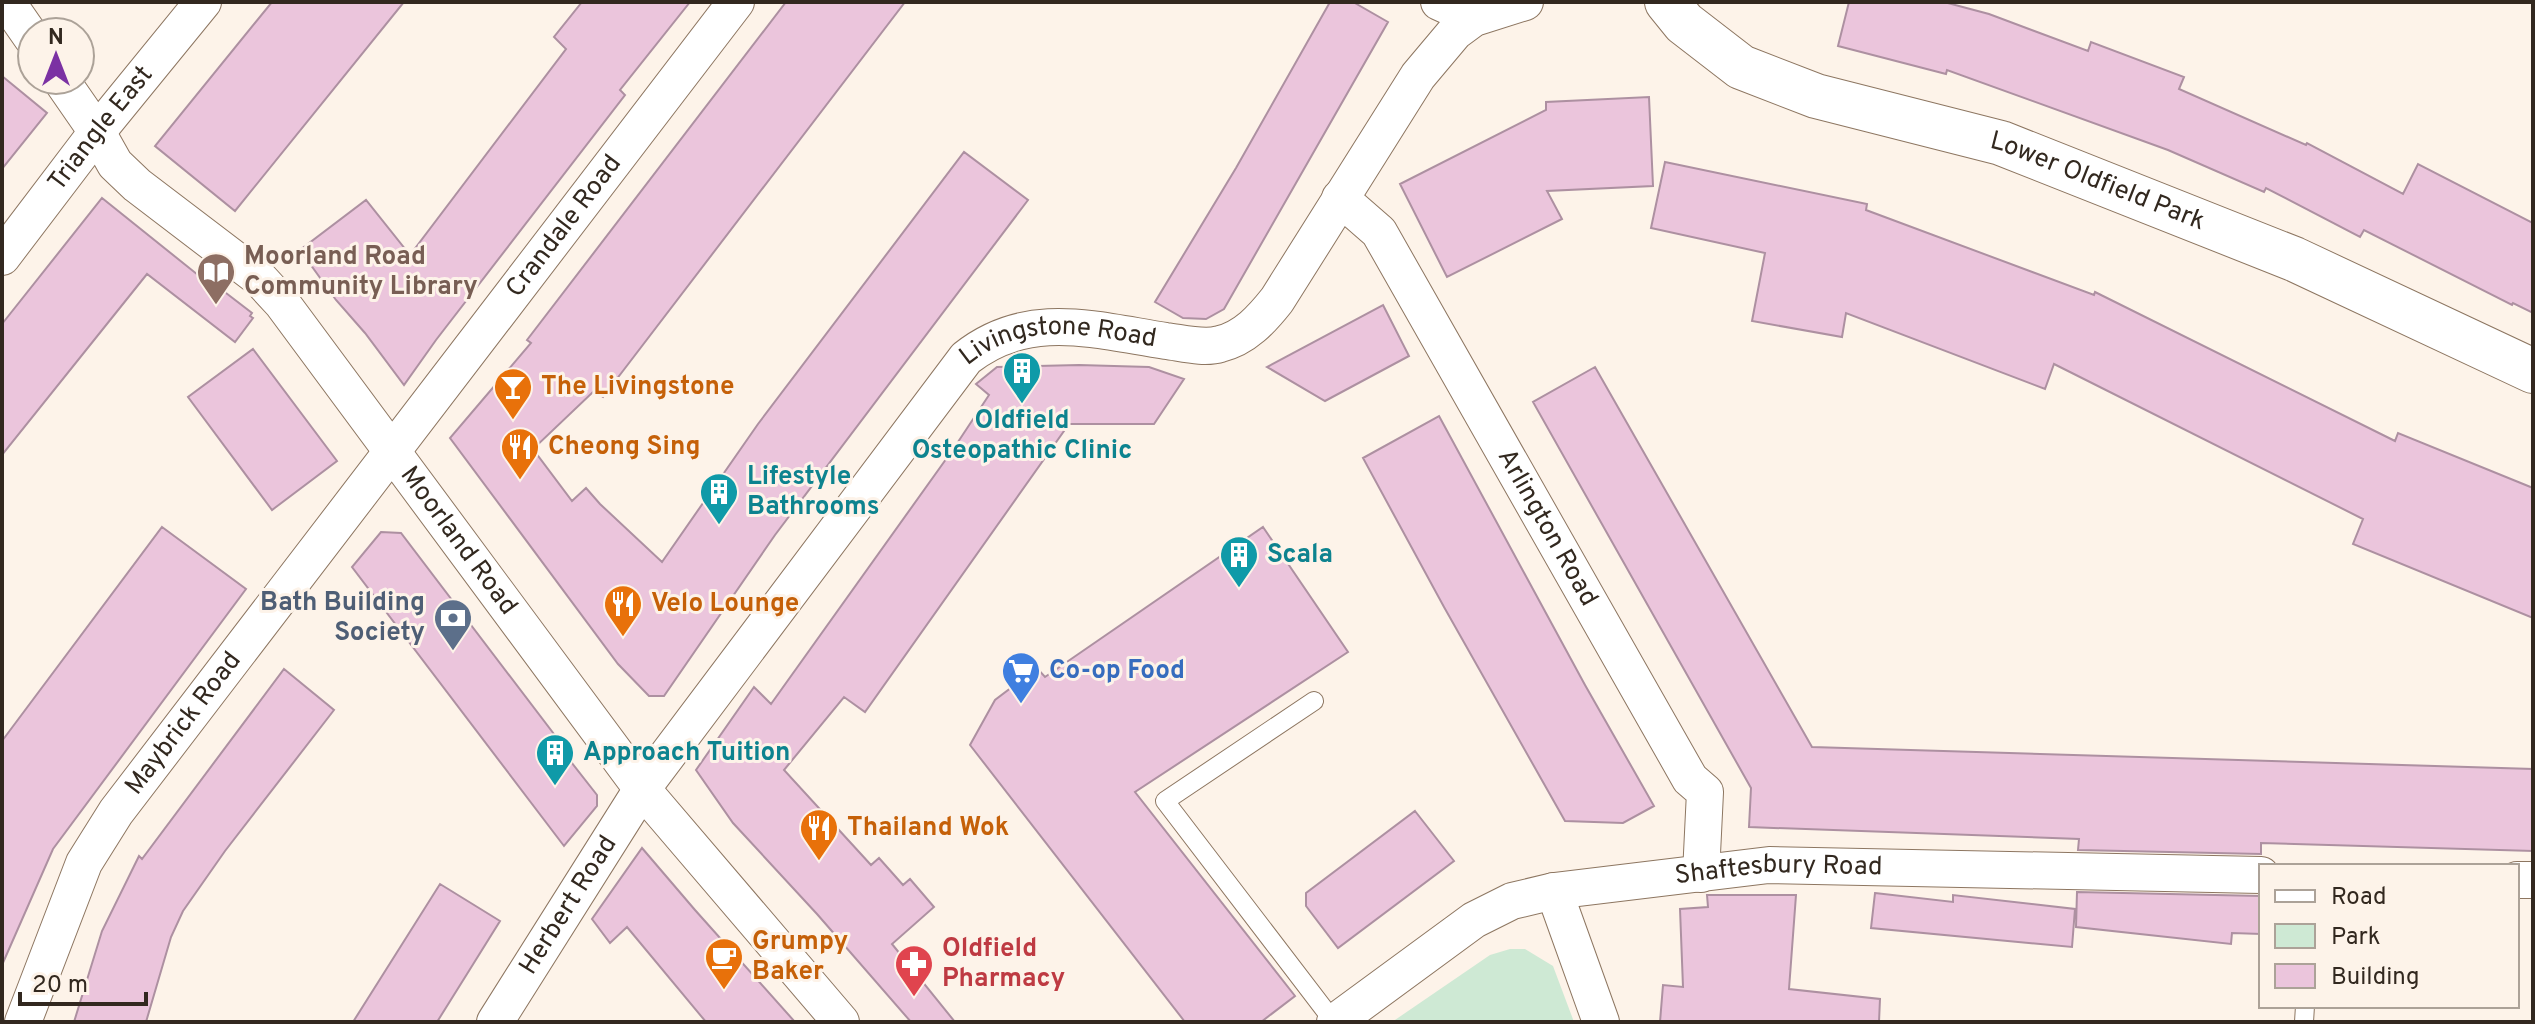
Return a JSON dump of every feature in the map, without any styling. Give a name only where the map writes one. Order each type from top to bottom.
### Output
[{"type":"main road","name":"Lower Oldfield Park","points":[[1667,2],[1684,23],[1741,67],[1816,96],[2001,143],[2294,259],[2533,371]]},
{"type":"street","name":"Triangle East","points":[[2,257],[97,132],[203,2]]},
{"type":"street","name":"Crandale Road","points":[[393,453],[736,2]]},
{"type":"street","points":[[1439,2],[1474,18]]},
{"type":"street","name":"Livingstone Road","points":[[642,789],[966,358],[987,341],[1016,330],[1047,326],[1190,344],[1219,345],[1242,335],[1260,321],[1277,300],[1418,76],[1455,32],[1474,18],[1525,2]]},
{"type":"street","name":"Moorland Road","points":[[72,96],[115,164],[137,185],[259,278],[282,303],[642,789],[841,1022]]},
{"type":"street","name":"Arlington Road","points":[[1340,198],[1379,232],[1690,779],[1705,792],[1701,874]]},
{"type":"street","name":"Maybrick Road","points":[[23,1022],[84,863],[116,812],[393,453]]},
{"type":"street","name":"Herbert Road","points":[[495,1022],[642,789]]},
{"type":"street","name":"Shaftesbury Road","points":[[1335,1022],[1474,920],[1512,901],[1554,891],[1769,865],[2259,875]]},
{"type":"street","points":[[1554,891],[1601,1022]]},
{"type":"lane","points":[[1314,701],[1165,801],[1335,1022]]},
{"type":"green space","points":[[1510,949],[1525,949],[1553,966],[1574,1022],[1392,1022],[1490,955]]},
{"type":"building","points":[[272,2],[404,2],[235,211],[155,146]]},
{"type":"building","points":[[582,2],[690,2],[620,90],[625,95],[404,385],[300,250],[366,200],[410,255],[566,49],[554,37]]},
{"type":"building","points":[[786,2],[905,2],[603,397],[594,391],[533,449],[572,501],[586,488],[662,562],[758,424],[964,152],[1028,200],[775,535],[664,696],[649,696],[618,664],[450,438],[531,343],[527,340]]},
{"type":"building","points":[[1330,2],[1353,2],[1388,22],[1224,309],[1206,319],[1183,318],[1155,302],[1236,168]]},
{"type":"building","points":[[1849,2],[1944,2],[1989,14],[2088,51],[2091,42],[2184,77],[2179,89],[2307,143],[2403,194],[2418,164],[2533,223],[2533,313],[2364,230],[2360,237],[2266,188],[2264,192],[2168,150],[1947,70],[1946,74],[1838,46]]},
{"type":"building","points":[[2,76],[16,88],[16,96],[26,96],[47,113],[2,169]]},
{"type":"building","points":[[1649,97],[1653,186],[1547,191],[1562,219],[1447,277],[1400,184],[1546,110],[1546,102]]},
{"type":"building","points":[[1665,162],[1867,204],[1866,210],[2094,295],[2095,292],[2395,441],[2398,433],[2533,488],[2533,618],[2353,544],[2363,519],[2054,364],[2045,389],[1846,313],[1842,337],[1752,321],[1765,253],[1651,228]]},
{"type":"building","points":[[102,198],[198,275],[200,273],[252,313],[250,316],[253,318],[235,342],[147,274],[2,455],[2,324]]},
{"type":"building","points":[[1383,305],[1409,356],[1325,401],[1267,367]]},
{"type":"building","points":[[253,349],[337,461],[272,510],[188,397]]},
{"type":"building","points":[[997,367],[1149,367],[1184,379],[1154,424],[1069,424],[865,712],[844,697],[784,770],[871,865],[879,858],[903,885],[910,879],[934,907],[892,944],[955,1022],[911,1022],[733,823],[696,770],[754,687],[771,704],[989,395],[976,384]]},
{"type":"building","points":[[1595,367],[1812,747],[2533,769],[2533,851],[2261,843],[2261,854],[2078,850],[2079,839],[1749,827],[1751,788],[1533,402]]},
{"type":"building","points":[[1439,416],[1654,806],[1623,823],[1565,821],[1363,458]]},
{"type":"building","points":[[162,527],[246,589],[53,849],[2,965],[2,741]]},
{"type":"building","points":[[1263,527],[1348,652],[1135,792],[1295,996],[1261,1022],[1185,1022],[970,745],[995,700],[1037,668],[1045,677]]},
{"type":"building","points":[[381,532],[401,533],[597,795],[597,806],[564,846],[352,567]]},
{"type":"building","points":[[284,669],[334,710],[225,851],[183,911],[171,937],[146,1022],[74,1022],[102,931],[139,856],[142,859]]},
{"type":"building","points":[[1415,811],[1454,861],[1338,948],[1306,906],[1306,893]]},
{"type":"building","points":[[642,848],[795,1022],[706,1022],[627,927],[610,943],[592,919]]},
{"type":"building","points":[[440,884],[500,921],[437,1022],[353,1022]]},
{"type":"building","points":[[2077,892],[2259,896],[2259,934],[2232,933],[2231,944],[2076,927]]},
{"type":"building","points":[[1875,893],[1953,902],[1953,895],[2075,909],[2072,947],[1871,928]]},
{"type":"building","points":[[1707,895],[1796,895],[1789,989],[1880,999],[1879,1022],[1660,1022],[1663,985],[1683,987],[1680,909],[1708,907]]},
{"type":"place","name":"Moorland Road Community Library","points":[[216,306]]},
{"type":"place","name":"Oldfield Osteopathic Clinic","points":[[1022,405]]},
{"type":"place","name":"The Livingstone","points":[[513,421]]},
{"type":"place","name":"Cheong Sing","points":[[520,481]]},
{"type":"place","name":"Lifestyle Bathrooms","points":[[719,526]]},
{"type":"place","name":"Scala","points":[[1239,589]]},
{"type":"place","name":"Velo Lounge","points":[[623,638]]},
{"type":"place","name":"Bath Building Society","points":[[453,652]]},
{"type":"place","name":"Co-op Food","points":[[1021,705]]},
{"type":"place","name":"Approach Tuition","points":[[555,787]]},
{"type":"place","name":"Thailand Wok","points":[[819,862]]},
{"type":"place","name":"Grumpy Baker","points":[[724,991]]},
{"type":"place","name":"Oldfield Pharmacy","points":[[914,998]]}]
